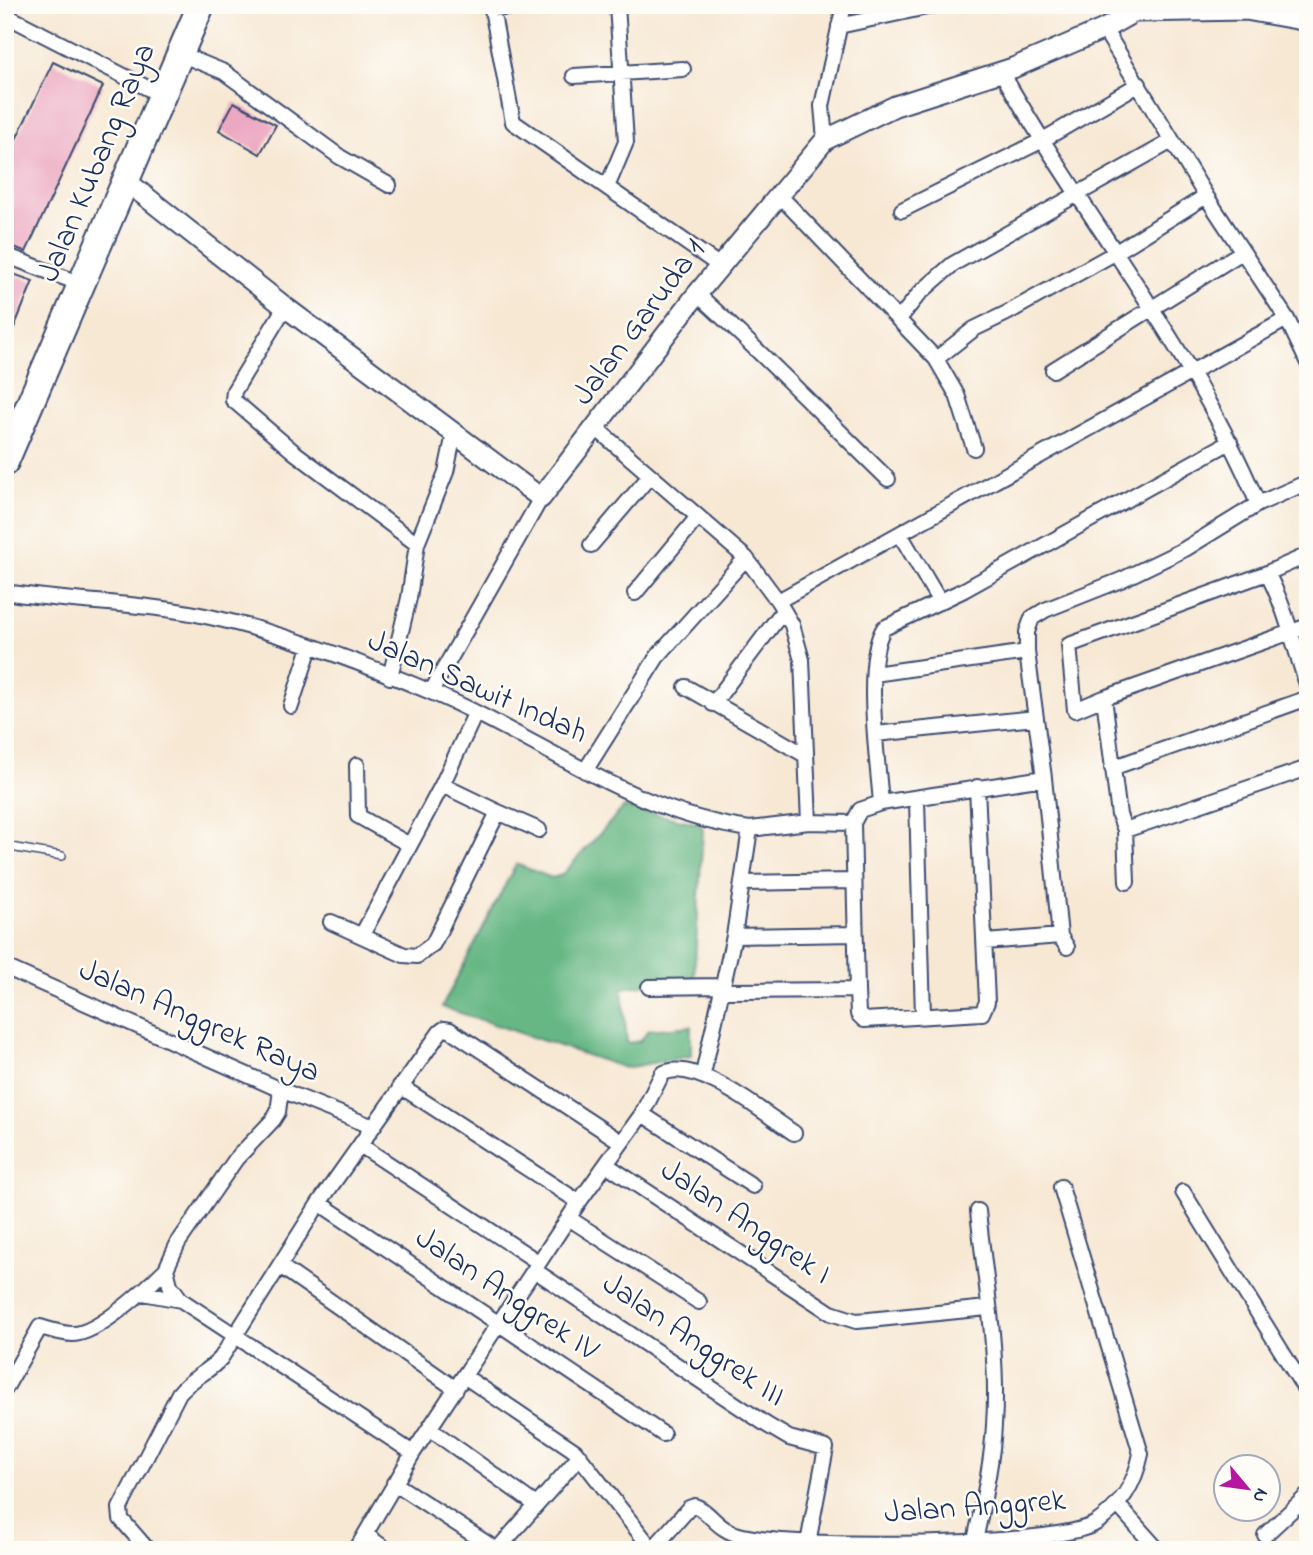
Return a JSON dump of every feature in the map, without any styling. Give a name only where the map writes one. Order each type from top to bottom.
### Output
[{"type":"highway","name":"Jalan Kubang Raya","points":[[5,462],[201,5]]},
{"type":"street","points":[[534,5],[492,9],[513,121],[720,266]]},
{"type":"street","points":[[607,187],[626,142],[617,5]]},
{"type":"street","points":[[825,140],[822,106],[844,5]]},
{"type":"street","points":[[839,26],[936,5]]},
{"type":"street","name":"Jalan Garuda 1","points":[[541,498],[597,429],[697,294],[825,140],[895,106],[1001,71],[1104,29],[1133,9],[1263,9],[1308,21]]},
{"type":"street","points":[[5,15],[163,96]]},
{"type":"street","points":[[1104,29],[1206,196],[1287,319],[1308,363]]},
{"type":"street","points":[[180,54],[224,72],[340,157],[389,185]]},
{"type":"street","points":[[573,76],[683,69]]},
{"type":"street","points":[[1001,71],[1041,141],[1192,372],[1230,442],[1258,503]]},
{"type":"street","points":[[902,210],[1041,141],[1139,84]]},
{"type":"street","points":[[899,319],[919,294],[953,264],[1172,141]]},
{"type":"street","points":[[126,181],[285,307],[541,498],[431,692]]},
{"type":"street","points":[[780,196],[936,359],[957,395],[974,448]]},
{"type":"street","points":[[936,359],[991,318],[1007,313],[1113,254],[1206,196]]},
{"type":"street","points":[[1053,370],[1242,252]]},
{"type":"street","points":[[5,255],[81,284]]},
{"type":"street","points":[[697,294],[764,354],[805,399],[888,479]]},
{"type":"street","points":[[285,307],[234,391],[233,400],[294,452],[417,544]]},
{"type":"street","points":[[713,704],[781,606],[900,534],[1287,319]]},
{"type":"street","points":[[597,429],[649,477],[746,558],[781,606],[801,650],[809,822]]},
{"type":"street","points":[[390,677],[409,598],[417,544],[446,472],[454,434]]},
{"type":"street","points":[[881,803],[875,734],[874,674],[878,637],[884,628],[940,602],[1230,442]]},
{"type":"street","points":[[591,545],[649,477]]},
{"type":"street","points":[[985,942],[1063,942],[1027,652],[1027,632],[1032,618],[1185,549],[1258,503],[1308,482]]},
{"type":"street","points":[[635,593],[697,518]]},
{"type":"street","points":[[900,534],[940,602]]},
{"type":"street","points":[[1308,555],[1267,573],[1069,645],[1075,710],[1308,626]]},
{"type":"street","name":"Jalan Sawit Indah","points":[[5,592],[212,617],[310,647],[431,692],[585,771],[657,657],[746,558]]},
{"type":"street","points":[[1267,573],[1283,602],[1289,632],[1308,687]]},
{"type":"street","points":[[290,706],[310,647]]},
{"type":"street","points":[[874,674],[1027,652]]},
{"type":"street","points":[[686,687],[806,755]]},
{"type":"street","points":[[1104,698],[1119,815],[1125,830],[1127,882]]},
{"type":"street","points":[[1112,768],[1308,698]]},
{"type":"street","points":[[362,934],[442,785],[475,714]]},
{"type":"street","points":[[875,734],[1036,718]]},
{"type":"street","points":[[357,765],[358,816],[408,844]]},
{"type":"street","points":[[1125,830],[1308,768]]},
{"type":"street","points":[[585,771],[663,807],[715,825],[750,830],[809,822],[853,823]]},
{"type":"street","points":[[977,787],[986,1009],[982,1013],[864,1020],[858,1014],[855,934],[853,823],[860,810],[881,803],[917,800],[977,787],[1044,778]]},
{"type":"street","points":[[442,785],[539,830]]},
{"type":"street","points":[[917,800],[923,1016]]},
{"type":"street","points":[[331,922],[404,955],[417,956],[426,952],[433,944],[498,812]]},
{"type":"street","points":[[705,1067],[734,936],[750,830]]},
{"type":"street","points":[[742,883],[854,881]]},
{"type":"street","points":[[734,936],[855,934]]},
{"type":"street","name":"Jalan Anggrek Raya","points":[[5,968],[281,1090],[371,1126]]},
{"type":"street","points":[[649,987],[857,990]]},
{"type":"street","points":[[148,1550],[121,1519],[120,1508],[132,1480],[179,1393],[190,1380],[209,1371],[236,1334],[371,1126],[444,1028],[621,1142]]},
{"type":"street","points":[[356,1550],[413,1453],[579,1202],[642,1114],[664,1072],[705,1067],[794,1133]]},
{"type":"street","points":[[400,1086],[579,1202]]},
{"type":"street","points":[[5,1389],[40,1327],[75,1335],[90,1330],[143,1293],[166,1269],[178,1242],[225,1175],[252,1140],[273,1121],[278,1112],[281,1090]]},
{"type":"street","points":[[642,1114],[753,1186]]},
{"type":"street","name":"Jalan Anggrek III","points":[[360,1145],[767,1424],[789,1438],[826,1448],[816,1546]]},
{"type":"street","name":"Jalan Anggrek I","points":[[607,1165],[798,1294],[831,1313],[856,1321],[988,1308]]},
{"type":"street","name":"Jalan Anggrek","points":[[652,1549],[689,1508],[695,1506],[723,1530],[759,1545],[914,1546],[1077,1532],[1096,1523],[1117,1504],[1135,1482],[1141,1454],[1061,1187]]},
{"type":"street","points":[[1184,1192],[1308,1394]]},
{"type":"street","name":"Jalan Anggrek IV","points":[[319,1203],[663,1434]]},
{"type":"street","points":[[975,1541],[990,1466],[994,1423],[994,1376],[978,1211]]},
{"type":"street","points":[[570,1219],[699,1302]]},
{"type":"street","points":[[280,1266],[460,1383],[580,1456],[652,1549]]},
{"type":"street","points":[[166,1269],[170,1285],[181,1300]]},
{"type":"street","points":[[143,1293],[181,1300],[413,1453]]},
{"type":"street","points":[[430,1429],[536,1505]]},
{"type":"street","points":[[394,1483],[497,1550],[580,1456]]},
{"type":"street","points":[[1265,1535],[1308,1495]]},
{"type":"street","points":[[1117,1504],[1158,1550]]},
{"type":"street","points":[[127,1550],[135,1535]]},
{"type":"street","points":[[366,1535],[387,1550]]},
{"type":"lane","points":[[5,846],[62,856]]},
{"type":"green space","points":[[624,807],[700,824],[703,830],[694,978],[622,988],[627,1043],[640,1041],[649,1030],[691,1026],[691,1056],[625,1068],[442,1007],[516,864],[552,878],[562,875]]},
{"type":"building","points":[[53,62],[103,86],[26,252],[5,243],[5,162]]},
{"type":"building","points":[[234,102],[276,125],[260,154],[219,130]]},
{"type":"building","points":[[5,271],[33,281],[5,350]]}]
